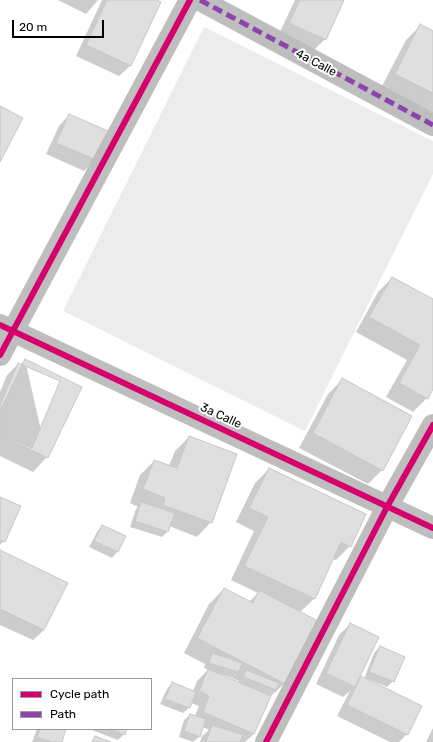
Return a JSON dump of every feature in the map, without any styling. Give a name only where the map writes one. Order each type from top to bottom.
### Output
[{"type":"street","points":[[0,355],[7,328],[190,0]]},
{"type":"street","name":"4a Calle","points":[[200,0],[433,125]]},
{"type":"street","name":"3a Calle","points":[[7,328],[433,528]]},
{"type":"street","points":[[266,742],[388,507],[433,425]]},
{"type":"shaded area","points":[[204,27],[433,141],[433,174],[305,431],[63,311]]},
{"type":"building","points":[[107,0],[157,0],[161,2],[131,66],[86,45]]},
{"type":"building","points":[[300,0],[344,0],[326,40],[289,23]]},
{"type":"building","points":[[420,24],[433,31],[433,93],[395,74]]},
{"type":"building","points":[[0,106],[23,118],[0,162]]},
{"type":"building","points":[[69,114],[108,131],[96,160],[56,143]]},
{"type":"building","points":[[392,277],[433,299],[433,389],[428,399],[399,383],[420,345],[369,317]]},
{"type":"building","points":[[25,359],[82,387],[48,458],[0,435],[0,411]]},
{"type":"building","points":[[18,363],[60,381],[32,448],[0,434],[0,405]]},
{"type":"building","points":[[342,378],[412,416],[383,471],[313,433]]},
{"type":"building","points":[[189,436],[237,454],[212,523],[163,505],[165,498],[143,489],[154,460],[177,468]]},
{"type":"building","points":[[269,468],[366,514],[351,547],[341,542],[315,599],[244,566],[268,517],[249,508]]},
{"type":"building","points":[[0,497],[21,506],[5,542],[0,540]]},
{"type":"building","points":[[141,502],[175,513],[168,532],[135,521]]},
{"type":"building","points":[[102,525],[126,536],[118,552],[94,541]]},
{"type":"building","points":[[0,550],[68,583],[44,630],[0,609]]},
{"type":"building","points":[[224,588],[253,603],[259,590],[318,621],[285,684],[197,638]]},
{"type":"building","points":[[350,623],[379,637],[355,687],[326,673]]},
{"type":"building","points":[[380,646],[405,657],[394,682],[369,672]]},
{"type":"building","points":[[212,653],[242,663],[239,672],[209,663]]},
{"type":"building","points":[[208,669],[271,696],[254,734],[203,712],[209,696],[199,691]]},
{"type":"building","points":[[246,670],[279,683],[276,690],[243,677]]},
{"type":"building","points":[[361,676],[422,706],[408,735],[347,705]]},
{"type":"building","points":[[172,682],[196,692],[190,708],[165,699]]},
{"type":"building","points":[[190,714],[206,719],[200,737],[184,731]]},
{"type":"building","points":[[212,725],[243,735],[240,742],[206,742]]},
{"type":"building","points":[[40,730],[66,730],[62,742],[53,742],[37,737]]},
{"type":"building","points":[[112,730],[127,730],[125,735]]},
{"type":"building","points":[[95,736],[111,742],[92,742]]},
{"type":"marked path","points":[[200,0],[433,125]]},
{"type":"cycle path","points":[[0,355],[190,0]]},
{"type":"cycle path","points":[[0,325],[433,528]]},
{"type":"cycle path","points":[[266,742],[387,507],[433,425]]}]
